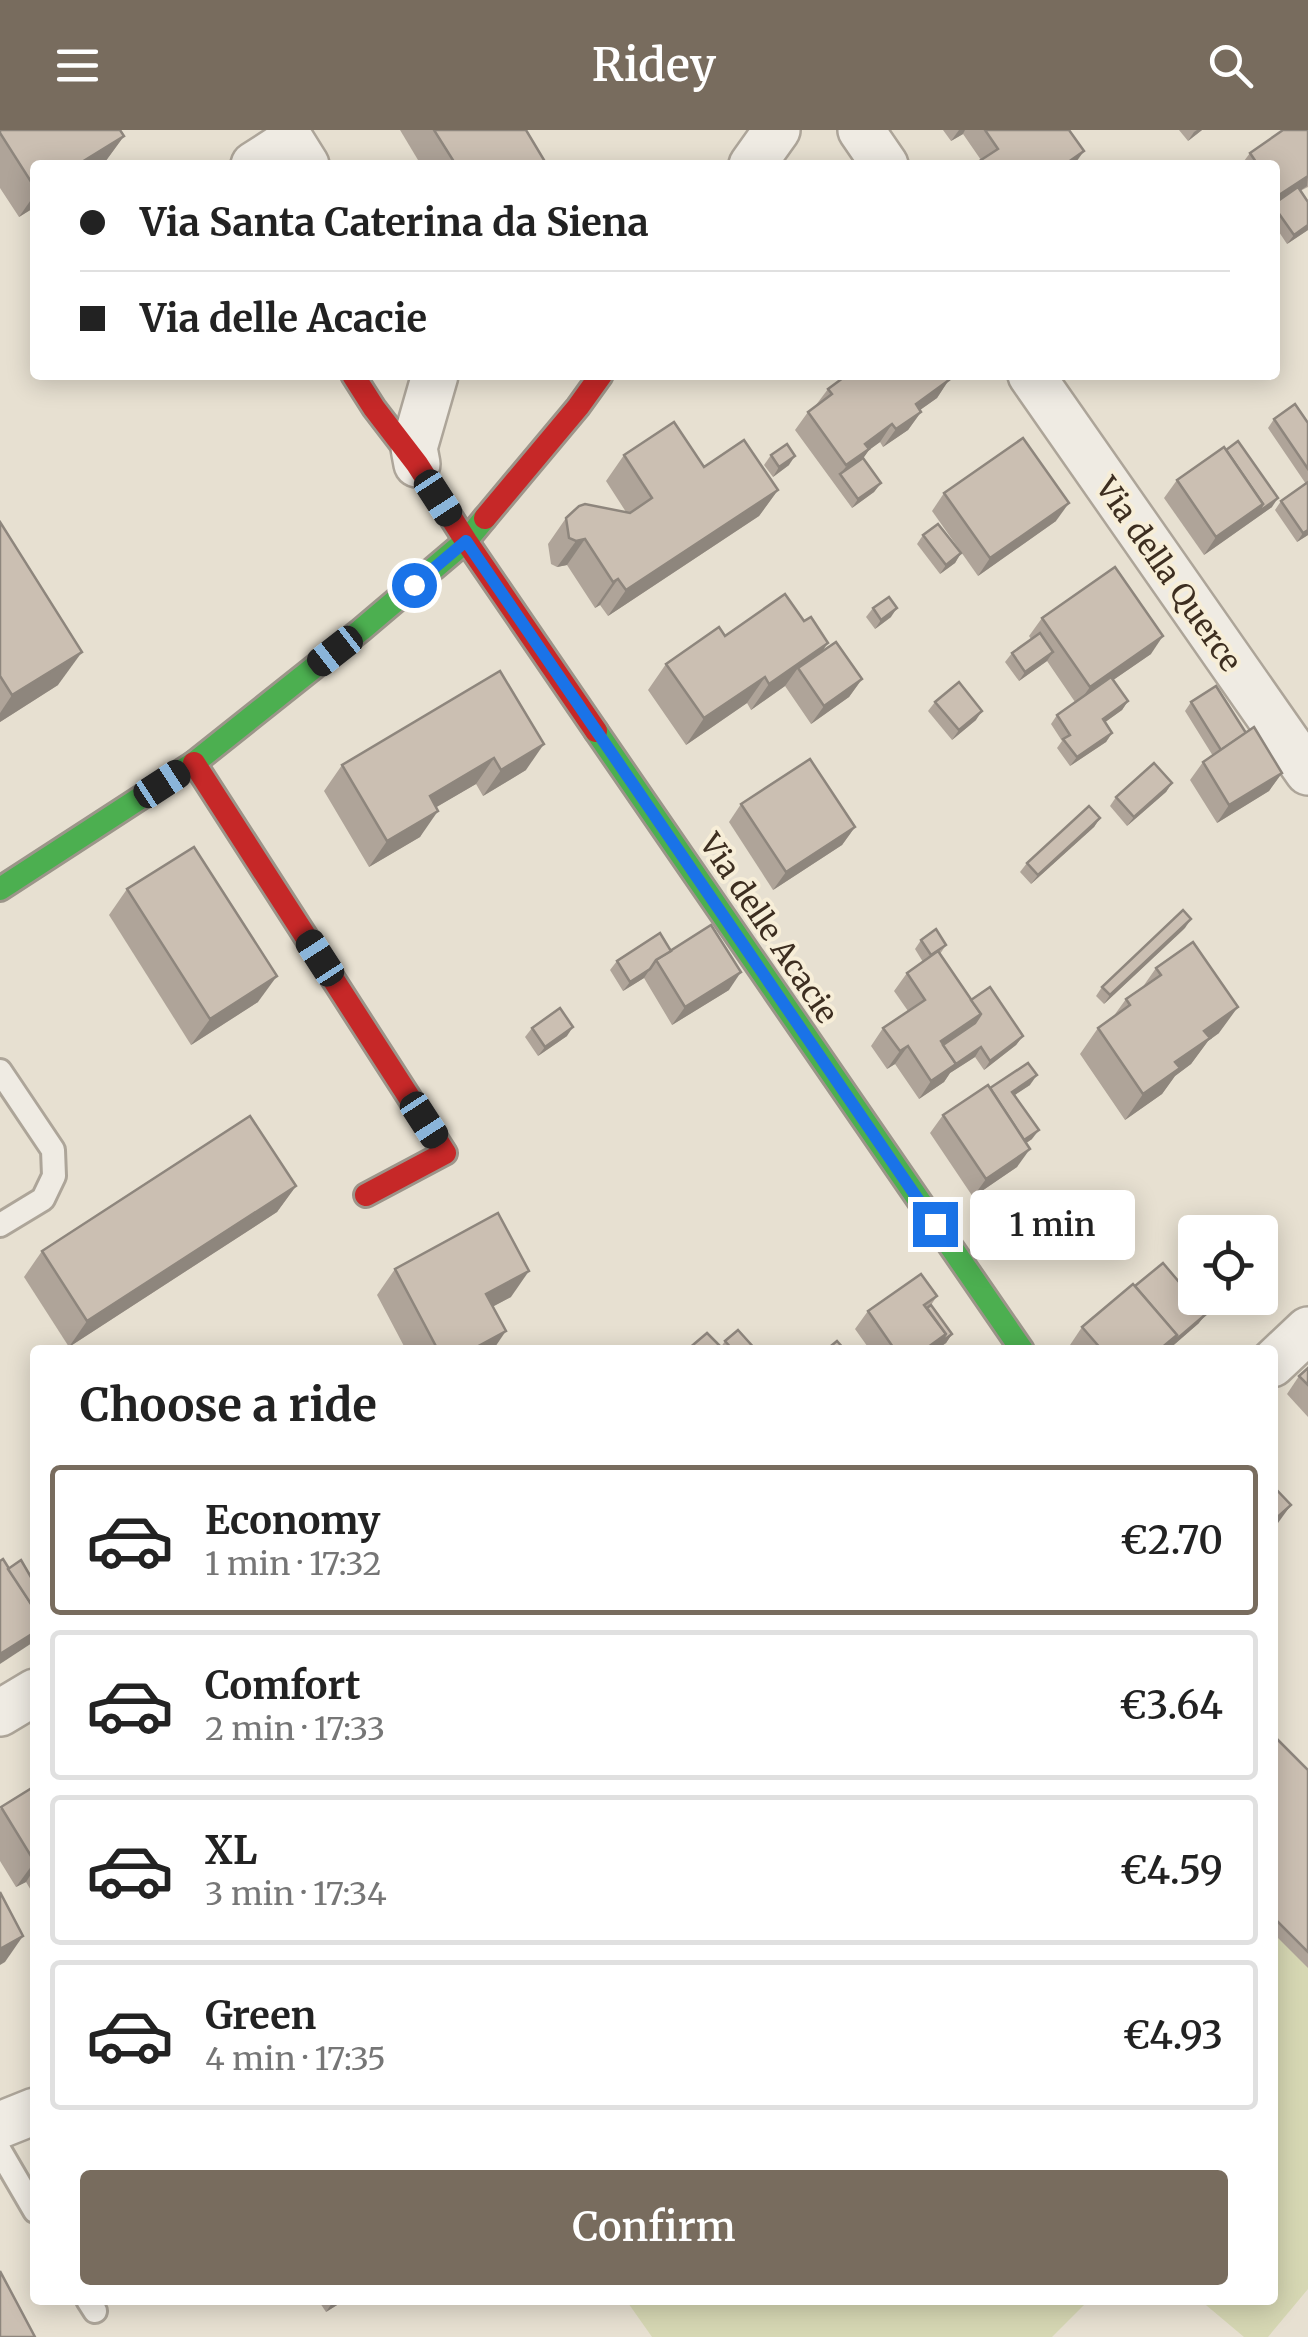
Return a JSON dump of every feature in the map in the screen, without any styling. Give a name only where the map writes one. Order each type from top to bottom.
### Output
[{"type":"street","points":[[756,160],[777,130]]},
{"type":"street","points":[[861,130],[882,160]]},
{"type":"street","points":[[262,160],[291,141],[303,160]]},
{"type":"street","name":"Via delle Acacie","points":[[356,380],[1019,1345]]},
{"type":"street","points":[[417,464],[414,448],[434,380]]},
{"type":"street","points":[[0,889],[194,763],[362,630],[466,541],[597,380]]},
{"type":"street","name":"Via della Querce","points":[[1034,380],[1308,772]]},
{"type":"street","points":[[194,763],[445,1152],[366,1194]]},
{"type":"street","points":[[1278,1358],[1308,1330]]},
{"type":"street","points":[[0,1713],[30,1695]]},
{"type":"street","points":[[0,2125],[30,2112]]},
{"type":"lane","points":[[0,1071],[53,1150],[54,1176],[43,1199],[0,1225]]},
{"type":"lane","points":[[0,2151],[30,2202]]},
{"type":"green space","points":[[1278,1741],[1308,1773],[1308,2289],[1268,2337],[1244,2337],[1206,2305],[1278,2305]]},
{"type":"green space","points":[[630,2305],[1084,2305],[1052,2337],[652,2337]]},
{"type":"building","points":[[120,130],[124,136],[85,160],[30,160],[30,180],[0,133]]},
{"type":"building","points":[[434,130],[526,130],[544,160],[453,160]]},
{"type":"building","points":[[985,130],[1069,130],[1084,151],[1071,160],[981,160],[998,149]]},
{"type":"building","points":[[1283,130],[1308,130],[1308,176],[1280,194],[1280,160],[1255,160],[1250,153]]},
{"type":"building","points":[[1298,187],[1308,202],[1308,225],[1294,235],[1280,215],[1280,200]]},
{"type":"building","points":[[840,380],[949,380],[916,404],[921,412],[896,429],[892,424],[865,444],[869,449],[846,465],[808,412],[832,394],[828,389]]},
{"type":"building","points":[[1295,404],[1308,423],[1308,469],[1274,419]]},
{"type":"building","points":[[674,422],[704,467],[744,440],[778,490],[626,590],[618,579],[613,582],[585,539],[569,538],[566,518],[585,504],[630,513],[652,498],[624,455]]},
{"type":"building","points":[[1023,438],[1069,503],[990,558],[944,493]]},
{"type":"building","points":[[1238,441],[1278,498],[1257,513],[1263,504],[1226,450]]},
{"type":"building","points":[[787,444],[795,456],[779,467],[771,455]]},
{"type":"building","points":[[1224,447],[1263,504],[1216,537],[1177,480]]},
{"type":"building","points":[[863,458],[881,483],[858,499],[840,474]]},
{"type":"building","points":[[1308,482],[1308,530],[1303,533],[1281,501]]},
{"type":"building","points":[[0,522],[82,652],[12,695],[0,676]]},
{"type":"building","points":[[938,524],[961,553],[946,565],[923,535]]},
{"type":"building","points":[[1115,567],[1163,636],[1090,687],[1042,618]]},
{"type":"building","points":[[785,594],[804,621],[811,617],[828,643],[769,684],[765,677],[704,718],[666,664],[719,627],[725,636]]},
{"type":"building","points":[[889,597],[897,608],[881,620],[873,608]]},
{"type":"building","points":[[1040,633],[1053,652],[1025,672],[1012,653]]},
{"type":"building","points":[[836,642],[862,679],[824,706],[798,668]]},
{"type":"building","points":[[500,671],[544,744],[501,770],[494,758],[430,796],[438,811],[387,841],[342,765]]},
{"type":"building","points":[[1111,677],[1128,701],[1103,719],[1112,733],[1077,757],[1063,739],[1070,735],[1057,715]]},
{"type":"building","points":[[959,682],[982,711],[959,730],[935,702]]},
{"type":"building","points":[[1216,686],[1246,733],[1221,750],[1191,702]]},
{"type":"building","points":[[1254,727],[1282,773],[1229,805],[1203,762]]},
{"type":"building","points":[[810,759],[855,827],[786,872],[741,804]]},
{"type":"building","points":[[1154,763],[1172,783],[1134,817],[1116,797]]},
{"type":"building","points":[[1089,806],[1100,818],[1038,875],[1027,863]]},
{"type":"building","points":[[194,847],[277,976],[210,1019],[127,889]]},
{"type":"building","points":[[1183,910],[1191,919],[1110,995],[1102,987]]},
{"type":"building","points":[[711,925],[741,972],[685,1007],[656,960]]},
{"type":"building","points":[[936,929],[946,945],[931,955],[921,940]]},
{"type":"building","points":[[660,933],[671,951],[630,982],[617,961]]},
{"type":"building","points":[[1193,942],[1238,1007],[1204,1031],[1210,1038],[1175,1062],[1180,1068],[1143,1094],[1098,1028],[1130,1005],[1126,999],[1161,975],[1156,968]]},
{"type":"building","points":[[938,951],[981,1014],[941,1041],[956,1064],[931,1081],[908,1046],[900,1051],[883,1028],[925,1000],[907,973]]},
{"type":"building","points":[[990,987],[1023,1036],[990,1061],[981,1047],[956,1064],[943,1045],[975,1023],[981,1014],[971,1000]]},
{"type":"building","points":[[560,1008],[573,1027],[545,1047],[532,1028]]},
{"type":"building","points":[[1028,1063],[1037,1075],[1012,1092],[1039,1130],[1024,1140],[990,1088]]},
{"type":"building","points":[[988,1085],[1030,1149],[986,1179],[943,1115]]},
{"type":"building","points":[[250,1116],[296,1186],[87,1321],[42,1251]]},
{"type":"building","points":[[498,1213],[529,1271],[486,1294],[506,1331],[480,1345],[435,1345],[395,1269]]},
{"type":"building","points":[[1163,1263],[1178,1281],[1178,1315],[1205,1315],[1171,1344],[1177,1335],[1135,1286]]},
{"type":"building","points":[[921,1274],[937,1296],[924,1305],[946,1334],[931,1345],[892,1345],[868,1311]]},
{"type":"building","points":[[1133,1284],[1177,1335],[1165,1345],[1098,1345],[1082,1327]]},
{"type":"building","points":[[931,1305],[952,1334],[940,1343],[946,1334],[927,1308]]},
{"type":"building","points":[[738,1330],[752,1345],[729,1345],[725,1341]]},
{"type":"building","points":[[707,1333],[719,1345],[693,1345]]},
{"type":"building","points":[[1308,1368],[1308,1385],[1299,1376]]},
{"type":"building","points":[[1278,1491],[1291,1505],[1278,1517]]},
{"type":"building","points":[[3,1559],[30,1602],[30,1635],[0,1654]]},
{"type":"building","points":[[21,1560],[30,1575],[30,1602],[8,1569]]},
{"type":"building","points":[[1278,1740],[1308,1770],[1308,1952],[1278,1922]]},
{"type":"building","points":[[30,1789],[30,1854],[1,1807]]},
{"type":"building","points":[[0,1892],[23,1936],[0,1949]]},
{"type":"building","points":[[0,2271],[35,2337],[0,2337]]},
{"type":"traffic: fast","points":[[0,889],[194,763],[361,630],[466,541],[485,518]]},
{"type":"traffic: fast","points":[[596,731],[1019,1345]]},
{"type":"traffic: jam","points":[[356,380],[596,731]]},
{"type":"traffic: jam","points":[[485,518],[597,380]]},
{"type":"traffic: jam","points":[[194,763],[445,1153],[366,1195]]},
{"type":"route","points":[[414,585],[466,541],[935,1224]]}]
